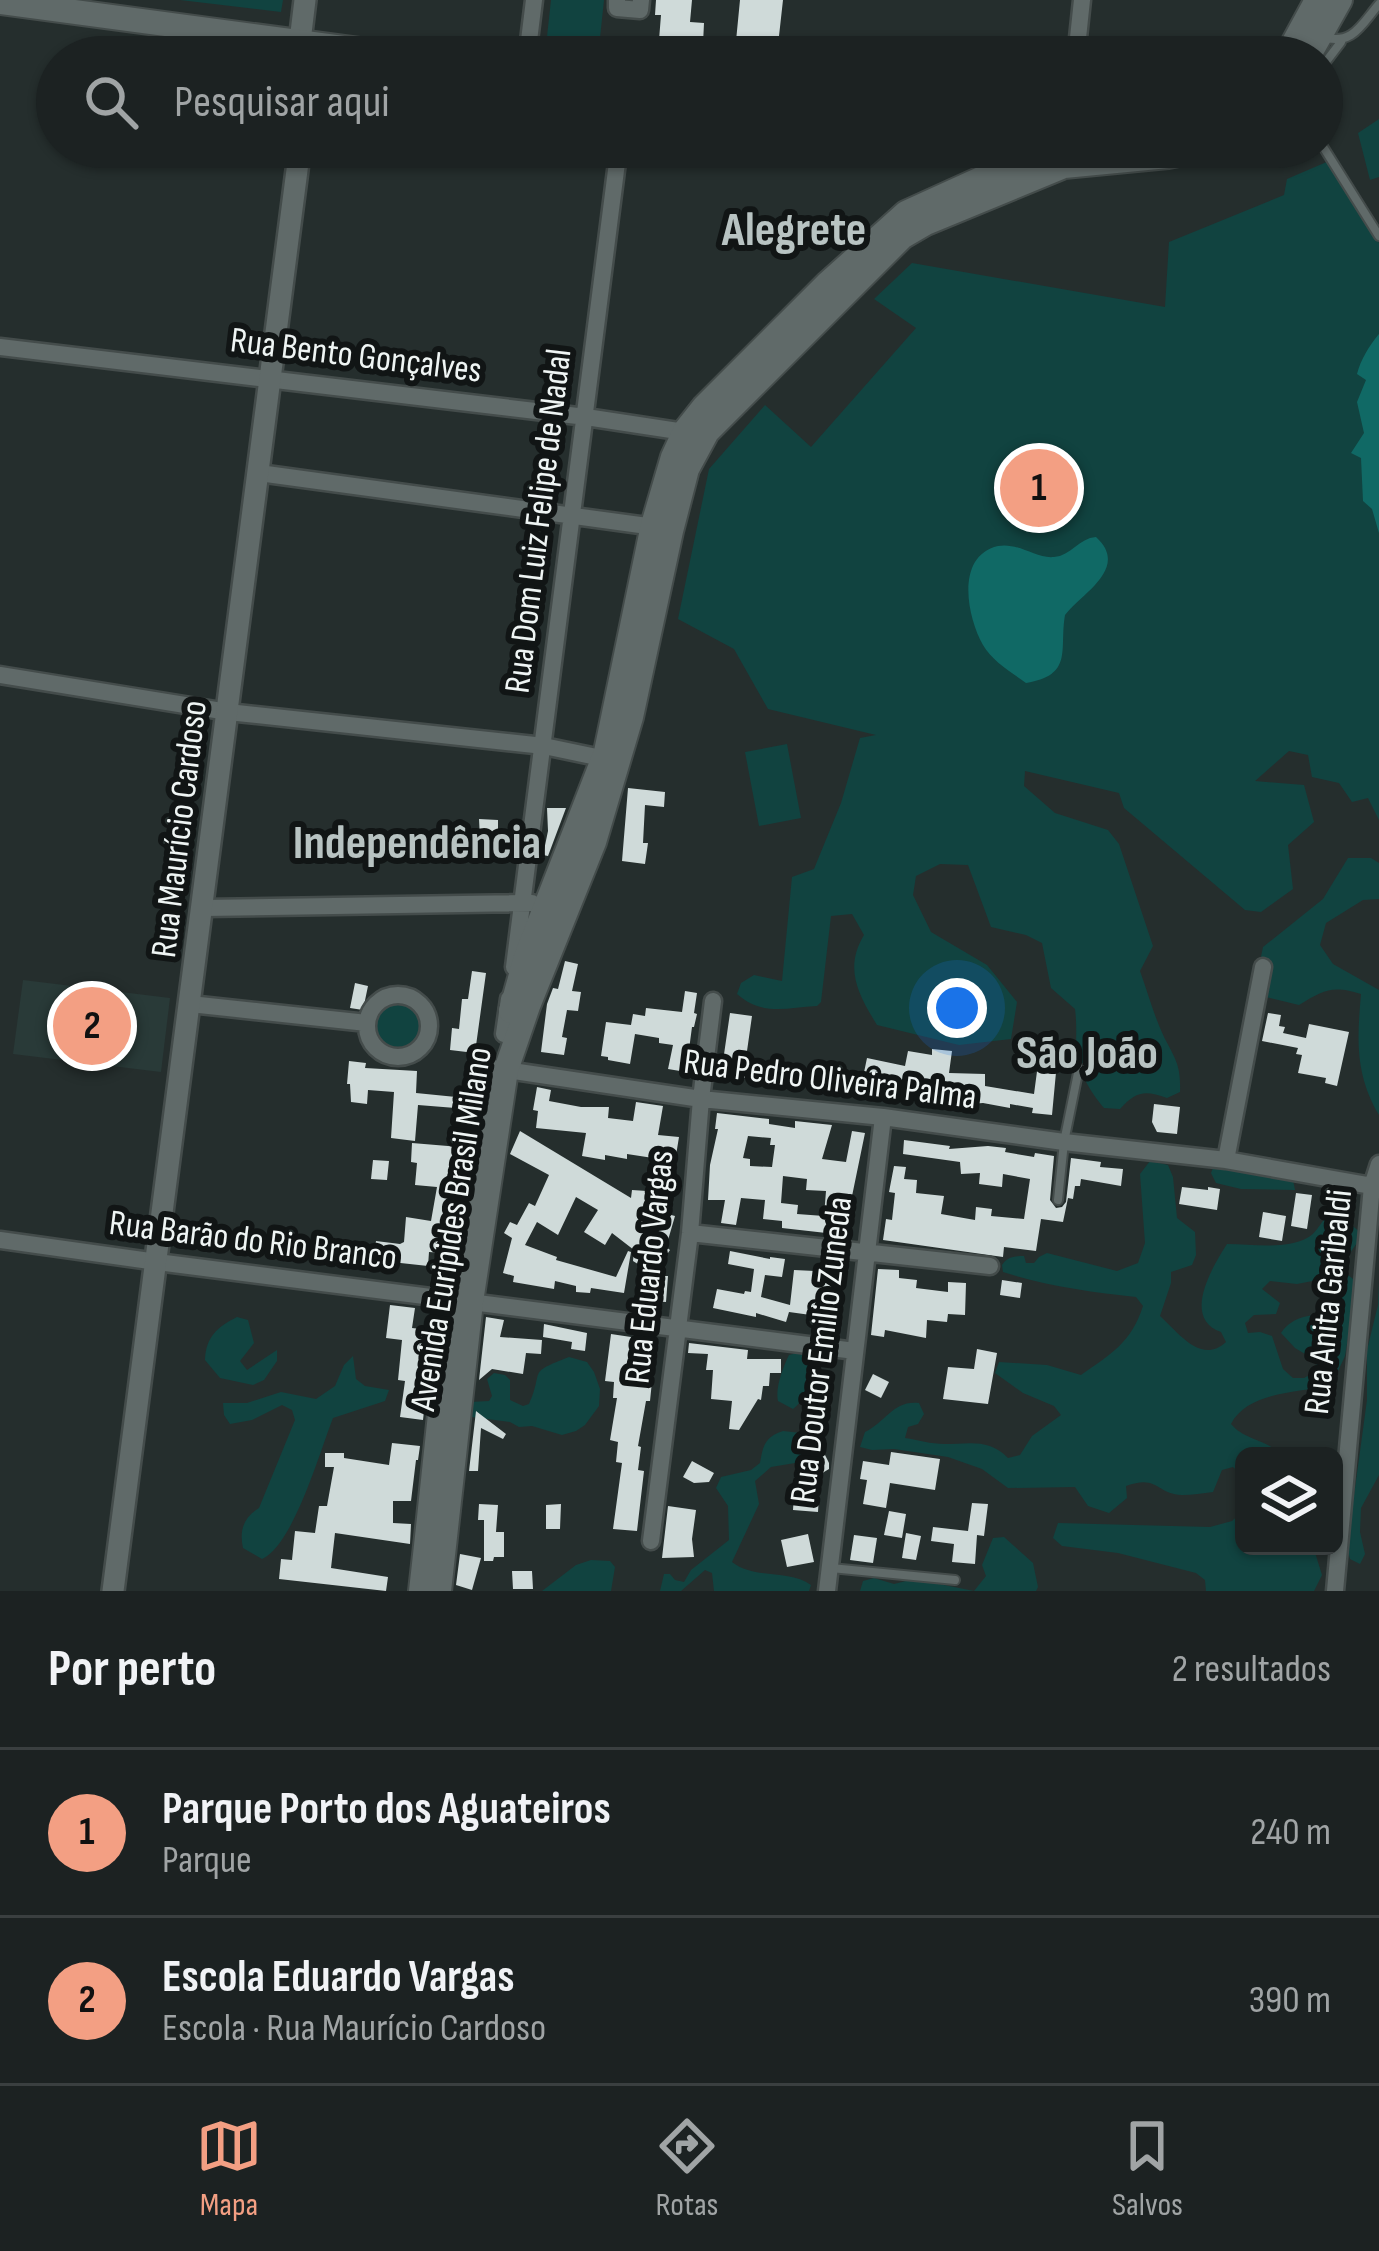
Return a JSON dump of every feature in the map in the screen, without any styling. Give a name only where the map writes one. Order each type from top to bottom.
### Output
[{"type":"main road","points":[[1317,0],[1319,36]]},
{"type":"main road","points":[[1321,36],[1340,0]]},
{"type":"main road","points":[[0,2],[221,36]]},
{"type":"main road","name":"Avenida Euripides Brasil Milano","points":[[793,332],[906,213],[988,168]]},
{"type":"main road","name":"Avenida Euripides Brasil Milano","points":[[421,1591],[442,1482],[475,1150],[535,962],[546,906],[611,760],[673,457],[694,434],[704,407],[902,237],[1029,168]]},
{"type":"main road","name":"Avenida Euripides Brasil Milano","points":[[500,1069],[504,1034],[535,962]]},
{"type":"main road","name":"Avenida Euripides Brasil Milano","points":[[439,1591],[442,1482]]},
{"type":"street","points":[[305,0],[305,36]]},
{"type":"street","points":[[529,36],[534,0]]},
{"type":"street","points":[[617,0],[616,8],[640,10],[640,0]]},
{"type":"street","points":[[1078,36],[1082,0]]},
{"type":"street","points":[[1299,0],[1317,36]]},
{"type":"street","name":"Rua Maurício Cardoso","points":[[112,1591],[297,168]]},
{"type":"street","name":"Rua Dom Luiz Felipe de Nadal","points":[[504,1034],[546,906],[544,746],[617,168]]},
{"type":"street","name":"Rua Bento Gonçalves","points":[[0,347],[694,434]]},
{"type":"street","points":[[260,472],[662,528]]},
{"type":"street","points":[[0,675],[228,712],[544,746],[611,760]]},
{"type":"street","points":[[203,908],[546,906]]},
{"type":"street","points":[[1226,1160],[1263,968]]},
{"type":"street","name":"Rua Eduardo Vargas","points":[[651,1541],[690,1233],[713,1001]]},
{"type":"street","points":[[190,1004],[367,1023]]},
{"type":"street","name":"Rua Pedro Oliveira Palma","points":[[500,1069],[701,1099],[1226,1160],[1372,1186]]},
{"type":"street","name":"Rua Doutor Emilio Zuneda","points":[[827,1591],[883,1118]]},
{"type":"street","name":"Rua Anita Garibaldi","points":[[1335,1591],[1372,1186],[1379,1164]]},
{"type":"street","points":[[690,1233],[990,1266]]},
{"type":"street","name":"Rua Barão do Rio Branco","points":[[0,1240],[855,1351]]},
{"type":"lane","points":[[1343,38],[1349,38],[1379,4]]},
{"type":"lane","points":[[1336,168],[1379,236]]},
{"type":"lane","points":[[1058,1199],[1079,1068]]},
{"type":"lane","points":[[830,1568],[955,1580]]},
{"type":"shaded area","points":[[180,0],[283,0],[281,12]]},
{"type":"shaded area","points":[[551,0],[604,0],[600,36],[547,36]]},
{"type":"shaded area","points":[[1379,119],[1379,177],[1370,180],[1358,133]]},
{"type":"shaded area","points":[[1313,168],[1333,168],[1379,243],[1379,820],[1368,798],[1352,802],[1339,783],[1312,777],[1308,755],[1289,751],[1255,781],[1304,785],[1314,822],[1288,845],[1293,889],[1261,912],[1245,910],[1124,808],[1119,793],[1025,771],[1024,786],[1055,813],[1108,830],[1119,844],[1153,946],[1140,971],[1179,1069],[1180,1092],[1167,1098],[1141,1094],[1120,1109],[1104,1108],[1079,1066],[1075,1009],[1051,988],[1042,943],[991,927],[968,865],[940,864],[916,876],[913,895],[931,932],[987,965],[1017,1002],[1011,1039],[959,1045],[877,1025],[856,981],[855,959],[864,935],[852,914],[831,916],[817,1006],[774,1009],[746,1001],[737,994],[741,983],[754,975],[782,981],[792,877],[814,869],[841,803],[860,738],[876,735],[768,709],[734,649],[678,619],[709,469],[765,405],[811,447],[916,328],[874,299],[912,263],[1165,307],[1169,242],[1284,195],[1287,179]]},
{"type":"shaded area","points":[[1379,334],[1379,533],[1372,509],[1363,501],[1361,458],[1351,453],[1364,433],[1357,402],[1366,380],[1357,374]]},
{"type":"shaded area","points":[[1096,537],[1105,548],[1106,570],[1065,615],[1058,667],[1026,683],[991,656],[977,633],[968,589],[975,562],[984,552],[1005,545],[1060,556]]},
{"type":"shaded area","points":[[787,744],[801,818],[759,826],[745,752]]},
{"type":"shaded area","points":[[1348,858],[1371,858],[1379,863],[1379,899],[1363,900],[1326,923],[1320,945],[1333,964],[1379,990],[1379,1115],[1360,1056],[1361,994],[1328,990],[1299,1005],[1258,995],[1263,947],[1323,899]]},
{"type":"shaded area","points":[[23,980],[170,998],[161,1072],[13,1054]]},
{"type":"shaded area","points":[[398,1003],[414,1009],[420,1025],[414,1041],[398,1047],[382,1041],[376,1025],[382,1009]]},
{"type":"shaded area","points":[[1150,1161],[1168,1165],[1177,1218],[1195,1232],[1192,1265],[1171,1272],[1160,1316],[1199,1348],[1217,1348],[1226,1342],[1209,1325],[1202,1304],[1208,1278],[1227,1244],[1298,1242],[1334,1211],[1360,1232],[1333,1277],[1297,1284],[1270,1281],[1262,1289],[1280,1303],[1276,1314],[1254,1315],[1245,1323],[1248,1333],[1272,1336],[1283,1369],[1293,1378],[1304,1378],[1315,1372],[1317,1361],[1281,1333],[1298,1319],[1334,1314],[1341,1304],[1340,1281],[1348,1275],[1357,1282],[1345,1356],[1331,1386],[1261,1399],[1231,1424],[1271,1447],[1235,1447],[1235,1469],[1222,1470],[1213,1492],[1173,1494],[1151,1483],[1137,1483],[1126,1486],[1127,1498],[1109,1513],[1088,1506],[1075,1487],[1008,1488],[982,1469],[948,1457],[860,1447],[865,1432],[896,1408],[919,1403],[924,1414],[918,1424],[908,1427],[905,1438],[986,1445],[1008,1458],[1020,1455],[1032,1436],[1061,1415],[1054,1406],[1023,1393],[995,1373],[999,1362],[1047,1365],[1081,1375],[1126,1338],[1143,1306],[1136,1297],[1036,1281],[1003,1272],[1002,1265],[1020,1256],[1034,1263],[1047,1253],[1117,1271],[1138,1263],[1145,1243],[1140,1174]]},
{"type":"shaded area","points":[[1213,1168],[1286,1177],[1293,1180],[1295,1190],[1241,1189],[1216,1183]]},
{"type":"shaded area","points":[[1379,1282],[1379,1475],[1361,1508],[1365,1554],[1360,1564],[1350,1559],[1347,1547],[1367,1400],[1367,1350]]},
{"type":"shaded area","points":[[237,1317],[248,1320],[254,1343],[240,1361],[247,1370],[277,1350],[277,1361],[264,1380],[253,1385],[220,1378],[205,1360],[214,1334]]},
{"type":"shaded area","points":[[789,1355],[807,1357],[809,1378],[806,1392],[793,1409],[778,1401],[778,1390]]},
{"type":"shaded area","points":[[353,1356],[356,1379],[365,1386],[389,1390],[385,1401],[333,1418],[295,1517],[273,1551],[262,1559],[243,1548],[242,1530],[259,1508],[295,1420],[292,1410],[282,1405],[252,1420],[230,1424],[223,1403],[247,1403],[281,1392],[316,1399],[335,1386]]},
{"type":"shaded area","points":[[569,1357],[587,1362],[600,1389],[599,1406],[576,1431],[562,1435],[519,1427],[472,1417],[468,1410],[470,1402],[489,1401],[487,1379],[494,1373],[510,1380],[510,1400],[529,1404],[541,1370]]},
{"type":"shaded area","points":[[783,1431],[819,1435],[821,1447],[807,1461],[771,1467],[755,1481],[759,1504],[732,1562],[751,1571],[802,1580],[811,1585],[809,1591],[714,1591],[712,1573],[705,1570],[681,1591],[660,1591],[664,1574],[684,1582],[691,1570],[729,1540],[728,1506],[716,1488],[721,1477],[751,1470],[760,1463],[769,1439]]},
{"type":"shaded area","points":[[1235,1518],[1235,1555],[1316,1555],[1322,1575],[1314,1591],[1206,1591],[1205,1580],[1196,1573],[1118,1553],[1062,1546],[1053,1538],[1058,1523],[1210,1527]]},
{"type":"shaded area","points":[[1004,1537],[1033,1563],[1036,1591],[974,1591],[986,1576],[982,1565],[993,1538]]},
{"type":"shaded area","points":[[610,1561],[615,1567],[611,1591],[542,1591],[576,1565]]},
{"type":"shaded area","points":[[874,1578],[894,1584],[914,1579],[974,1591],[860,1591],[863,1581]]},
{"type":"building","points":[[656,0],[692,0],[690,22],[704,23],[703,36],[659,36],[661,15],[655,15]]},
{"type":"building","points":[[740,0],[783,0],[779,36],[736,36]]},
{"type":"building","points":[[628,788],[665,792],[664,807],[645,805],[645,864],[622,861]]},
{"type":"building","points":[[547,808],[566,808],[548,856],[543,855]]},
{"type":"building","points":[[479,819],[498,820],[498,829],[516,832],[514,854],[493,851],[493,859],[481,859]]},
{"type":"building","points":[[565,961],[578,964],[572,991],[581,992],[578,1011],[567,1010],[564,1055],[541,1052],[547,1004],[553,988],[558,989]]},
{"type":"building","points":[[472,971],[486,973],[475,1053],[450,1050],[452,1028],[459,1029],[462,999],[468,999]]},
{"type":"building","points":[[355,983],[368,986],[363,1010],[350,1008]]},
{"type":"building","points":[[685,991],[697,993],[686,1072],[668,1069],[673,1045],[659,1043],[659,1038],[635,1034],[630,1064],[601,1056],[606,1022],[631,1025],[633,1014],[645,1016],[646,1008],[682,1012]]},
{"type":"building","points":[[730,1013],[752,1016],[746,1058],[766,1065],[765,1080],[721,1075]]},
{"type":"building","points":[[1268,1013],[1281,1015],[1283,1033],[1306,1038],[1309,1024],[1349,1032],[1337,1086],[1325,1083],[1326,1078],[1298,1073],[1302,1055],[1296,1054],[1298,1048],[1262,1041]]},
{"type":"building","points":[[932,1049],[952,1051],[949,1073],[985,1074],[985,1086],[1034,1094],[1040,1049],[1058,1051],[1052,1115],[1010,1104],[1010,1108],[970,1104],[970,1098],[883,1093],[867,1090],[868,1083],[862,1082],[867,1058],[905,1066],[908,1051],[932,1055]]},
{"type":"building","points":[[349,1061],[366,1063],[365,1068],[417,1071],[416,1093],[456,1097],[469,1104],[468,1109],[418,1105],[415,1141],[391,1138],[394,1092],[368,1090],[367,1104],[351,1102]]},
{"type":"building","points":[[811,1062],[841,1069],[837,1090],[822,1087],[823,1076],[810,1075]]},
{"type":"building","points":[[537,1087],[551,1090],[549,1101],[609,1107],[608,1118],[633,1121],[636,1102],[663,1106],[658,1135],[679,1137],[671,1186],[651,1184],[653,1158],[582,1156],[586,1133],[536,1128]]},
{"type":"building","points":[[1154,1104],[1180,1107],[1177,1134],[1157,1132],[1152,1122]]},
{"type":"building","points":[[717,1113],[769,1119],[769,1124],[795,1128],[795,1121],[832,1125],[822,1159],[846,1162],[852,1131],[865,1133],[844,1235],[782,1228],[782,1221],[763,1219],[765,1200],[741,1198],[736,1225],[721,1223],[725,1200],[708,1200]],"holes":[[[748,1136],[771,1138],[770,1145],[775,1145],[772,1167],[750,1166],[750,1159],[743,1158]],[[783,1176],[807,1179],[806,1190],[826,1191],[824,1216],[797,1214],[798,1205],[781,1203]]]},
{"type":"building","points":[[520,1131],[631,1198],[632,1190],[647,1191],[645,1208],[675,1216],[666,1247],[670,1250],[654,1274],[633,1261],[634,1250],[612,1233],[605,1245],[584,1232],[598,1210],[576,1197],[558,1235],[537,1222],[525,1245],[556,1260],[616,1277],[631,1252],[624,1293],[591,1288],[590,1293],[576,1292],[576,1286],[555,1281],[554,1289],[513,1282],[514,1276],[503,1273],[512,1238],[504,1233],[510,1222],[517,1225],[529,1203],[535,1206],[549,1175],[510,1154]]},
{"type":"building","points":[[904,1140],[949,1149],[988,1146],[1034,1157],[1035,1153],[1054,1156],[1050,1200],[1056,1208],[1066,1202],[1071,1158],[1123,1169],[1121,1186],[1081,1179],[1073,1199],[1068,1198],[1063,1222],[1041,1219],[1036,1251],[1004,1247],[1003,1257],[883,1240],[886,1219],[892,1220],[895,1193],[889,1192],[894,1166],[906,1167],[904,1179],[917,1180],[916,1193],[944,1196],[941,1214],[975,1220],[976,1207],[992,1209],[991,1216],[1024,1219],[1030,1179],[1003,1174],[1002,1187],[979,1184],[980,1173],[961,1174],[960,1162],[903,1154]]},
{"type":"building","points":[[412,1143],[460,1147],[443,1253],[429,1252],[428,1266],[373,1260],[376,1241],[404,1242],[406,1217],[431,1221],[437,1187],[415,1185]]},
{"type":"building","points":[[373,1160],[389,1161],[387,1180],[371,1179]]},
{"type":"building","points":[[1182,1187],[1220,1189],[1217,1210],[1179,1204]]},
{"type":"building","points":[[1296,1193],[1312,1195],[1307,1229],[1291,1226]]},
{"type":"building","points":[[1263,1212],[1286,1216],[1282,1241],[1259,1237]]},
{"type":"building","points":[[730,1251],[785,1259],[782,1277],[765,1275],[761,1297],[790,1305],[794,1270],[836,1272],[824,1307],[842,1310],[839,1325],[789,1312],[786,1322],[713,1308],[717,1289],[751,1292],[754,1269],[728,1264]]},
{"type":"building","points":[[878,1269],[899,1270],[899,1278],[917,1280],[916,1288],[948,1292],[948,1282],[966,1283],[965,1315],[948,1314],[947,1322],[927,1320],[926,1338],[885,1330],[884,1337],[871,1335]]},
{"type":"building","points":[[653,1276],[668,1276],[666,1302],[652,1301]]},
{"type":"building","points":[[1002,1280],[1022,1283],[1020,1298],[1000,1295]]},
{"type":"building","points":[[390,1305],[415,1308],[412,1328],[429,1330],[423,1420],[400,1417],[405,1381],[398,1380],[402,1340],[386,1338]]},
{"type":"building","points":[[486,1317],[504,1320],[500,1337],[542,1340],[541,1354],[526,1353],[523,1374],[492,1369],[479,1380]]},
{"type":"building","points":[[544,1324],[587,1333],[585,1351],[571,1349],[572,1342],[543,1337]]},
{"type":"building","points":[[611,1334],[656,1342],[650,1401],[646,1401],[638,1446],[638,1470],[644,1471],[637,1531],[613,1529],[622,1463],[616,1462],[618,1442],[610,1440],[617,1398],[613,1398],[614,1382],[605,1381]]},
{"type":"building","points":[[689,1343],[748,1350],[747,1359],[781,1359],[781,1373],[770,1373],[769,1386],[763,1386],[761,1400],[739,1430],[729,1429],[732,1401],[711,1399],[713,1370],[706,1370],[708,1354],[688,1353]]},
{"type":"building","points":[[977,1349],[997,1353],[988,1404],[943,1399],[948,1367],[974,1369]]},
{"type":"building","points":[[873,1374],[889,1382],[881,1398],[865,1390]]},
{"type":"building","points":[[476,1411],[506,1434],[503,1439],[481,1428],[478,1471],[469,1471]]},
{"type":"building","points":[[392,1443],[420,1446],[411,1501],[393,1501],[393,1523],[411,1524],[410,1544],[335,1533],[331,1568],[388,1577],[386,1591],[279,1579],[281,1559],[292,1560],[295,1531],[315,1533],[319,1506],[327,1506],[334,1467],[325,1467],[325,1453],[389,1465]]},
{"type":"building","points":[[891,1452],[940,1459],[935,1490],[890,1483],[886,1508],[863,1504],[867,1480],[860,1479],[863,1461],[889,1465]]},
{"type":"building","points":[[825,1455],[829,1469],[794,1490],[795,1470]]},
{"type":"building","points":[[692,1461],[714,1473],[709,1482],[694,1483],[683,1477]]},
{"type":"building","points":[[794,1494],[819,1495],[818,1512],[793,1510]]},
{"type":"building","points":[[972,1503],[988,1504],[984,1536],[977,1535],[975,1564],[952,1562],[954,1544],[931,1541],[933,1527],[968,1531]]},
{"type":"building","points":[[479,1504],[498,1505],[496,1532],[504,1532],[504,1557],[493,1561],[484,1561]]},
{"type":"building","points":[[561,1504],[560,1529],[546,1529],[546,1505]]},
{"type":"building","points":[[668,1506],[696,1510],[694,1557],[662,1558]]},
{"type":"building","points":[[889,1511],[906,1514],[902,1538],[884,1535]]},
{"type":"building","points":[[906,1533],[921,1536],[916,1560],[902,1558]]},
{"type":"building","points":[[808,1534],[814,1562],[787,1567],[781,1540]]},
{"type":"building","points":[[854,1535],[877,1538],[873,1563],[850,1560]]},
{"type":"building","points":[[460,1554],[481,1558],[472,1590],[456,1585]]},
{"type":"building","points":[[512,1571],[532,1571],[533,1589],[513,1589]]},
{"type":"place","name":"Parque Porto dos Aguateiros","points":[[1039,488]]},
{"type":"place","name":"Escola Eduardo Vargas","points":[[92,1026]]},
{"type":"district","name":"Alegrete","points":[[794,230]]},
{"type":"district","name":"Independência","points":[[417,843]]},
{"type":"district","name":"São João","points":[[1087,1053]]}]
